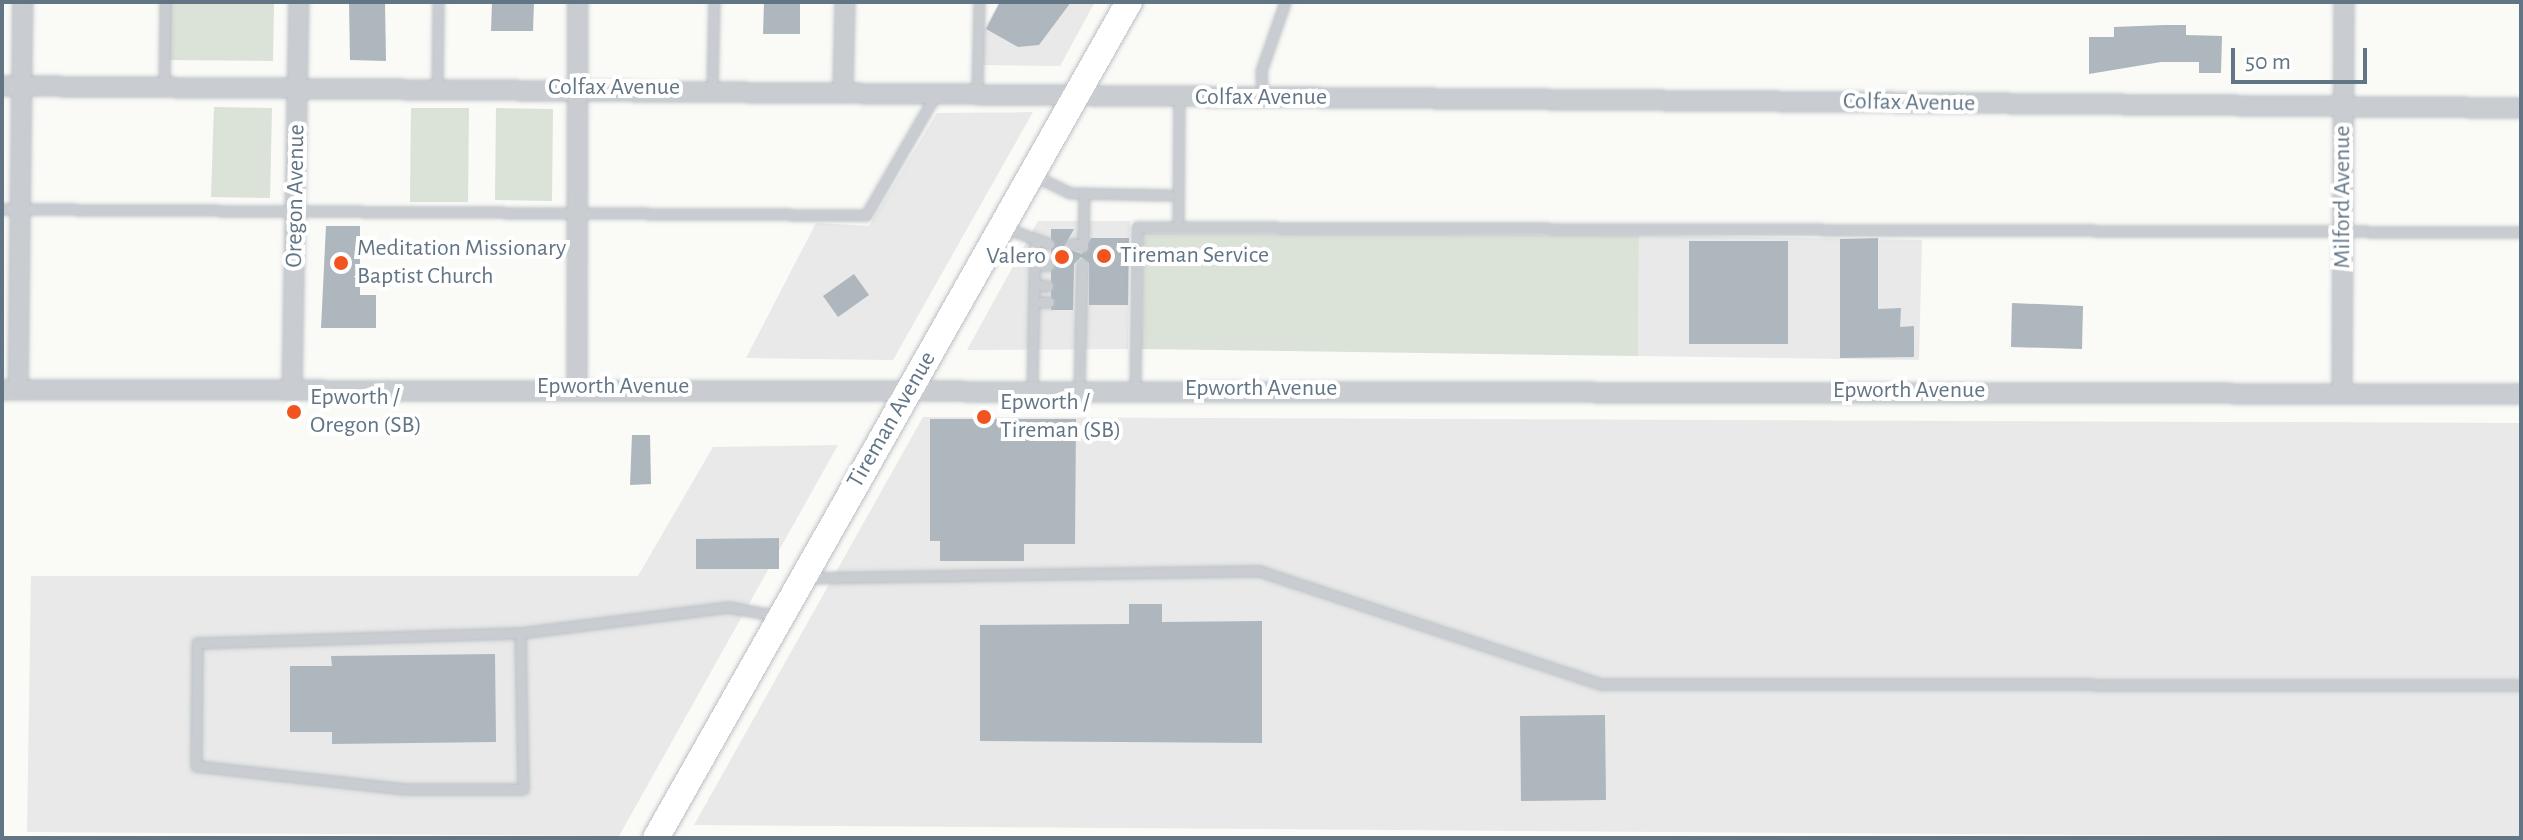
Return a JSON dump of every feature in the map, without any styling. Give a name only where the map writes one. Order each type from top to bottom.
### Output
[{"type":"street","points":[[10,390],[11,209],[22,86],[23,2]]},
{"type":"street","name":"Oregon Avenue","points":[[292,391],[299,2]]},
{"type":"street","points":[[577,386],[578,2]]},
{"type":"street","points":[[843,89],[845,2]]},
{"type":"street","name":"Tireman Avenue","points":[[656,838],[1129,2]]},
{"type":"street","name":"Milford Avenue","points":[[2342,393],[2344,2]]},
{"type":"street","name":"Colfax Avenue","points":[[2,86],[938,89],[1179,97],[2521,108]]},
{"type":"street","name":"Epworth Avenue","points":[[10,390],[292,391],[577,386],[2521,394]]},
{"type":"lane","points":[[164,87],[165,2]]},
{"type":"lane","points":[[437,87],[438,2]]},
{"type":"lane","points":[[712,88],[714,2]]},
{"type":"lane","points":[[977,90],[979,2]]},
{"type":"lane","points":[[1262,97],[1261,71],[1285,2]]},
{"type":"lane","points":[[11,209],[577,209],[866,215],[938,89]]},
{"type":"lane","points":[[1178,226],[1179,97]]},
{"type":"lane","points":[[1031,175],[1084,193],[1170,195]]},
{"type":"lane","points":[[1071,244],[1083,245],[1084,193]]},
{"type":"lane","points":[[1002,226],[1035,244],[1049,244]]},
{"type":"lane","points":[[1135,388],[1137,227],[2521,232]]},
{"type":"lane","points":[[1032,388],[1035,244]]},
{"type":"lane","points":[[1035,265],[1049,265]]},
{"type":"lane","points":[[1071,266],[1082,265],[1079,388]]},
{"type":"lane","points":[[1034,285],[1048,286]]},
{"type":"lane","points":[[1070,286],[1082,287]]},
{"type":"lane","points":[[1034,302],[1049,302]]},
{"type":"lane","points":[[1070,302],[1081,302]]},
{"type":"lane","points":[[803,578],[1259,571],[1601,684],[2521,685]]},
{"type":"lane","points":[[520,633],[523,789],[404,789],[196,766],[197,643],[520,633],[728,607],[781,616]]},
{"type":"shaded area","points":[[169,2],[274,2],[273,61],[169,60]]},
{"type":"shaded area","points":[[999,2],[1095,2],[1060,66],[983,65],[982,32]]},
{"type":"shaded area","points":[[214,107],[272,108],[270,198],[211,197]]},
{"type":"shaded area","points":[[411,108],[469,108],[468,202],[410,202]]},
{"type":"shaded area","points":[[496,108],[553,109],[552,201],[495,200]]},
{"type":"shaded area","points":[[1033,112],[893,360],[746,358],[816,223],[869,226],[937,113]]},
{"type":"shaded area","points":[[1038,221],[1130,221],[1128,349],[967,350]]},
{"type":"shaded area","points":[[1143,233],[1639,235],[1638,356],[1141,349]]},
{"type":"shaded area","points":[[1639,235],[1922,240],[1919,360],[1638,356]]},
{"type":"shaded area","points":[[923,417],[2521,423],[2521,838],[694,825]]},
{"type":"shaded area","points":[[838,445],[619,836],[27,832],[31,576],[638,576],[713,447]]},
{"type":"building","points":[[349,2],[385,2],[386,61],[350,60]]},
{"type":"building","points":[[492,2],[534,2],[533,31],[491,31]]},
{"type":"building","points":[[764,2],[800,2],[800,34],[763,34]]},
{"type":"building","points":[[1000,2],[1071,2],[1039,45],[1018,47],[986,29]]},
{"type":"building","points":[[2186,25],[2186,35],[2222,36],[2221,73],[2199,73],[2199,62],[2161,62],[2089,74],[2089,37],[2114,37],[2114,27]]},
{"type":"building","name":"Meditation Missionary Baptist Church","points":[[326,226],[360,226],[360,295],[376,295],[376,328],[321,328]]},
{"type":"building","points":[[1051,229],[1074,229],[1064,247],[1082,254],[1091,238],[1129,238],[1128,305],[1089,305],[1089,263],[1081,257],[1074,264],[1073,310],[1051,310]]},
{"type":"building","points":[[1878,238],[1878,309],[1901,308],[1900,327],[1914,326],[1914,357],[1840,358],[1840,239]]},
{"type":"building","points":[[1689,241],[1788,241],[1788,344],[1689,344]]},
{"type":"building","points":[[854,274],[869,295],[838,317],[823,296]]},
{"type":"building","points":[[2012,303],[2083,306],[2082,349],[2011,347]]},
{"type":"building","points":[[930,419],[1076,419],[1075,544],[1024,544],[1024,561],[940,561],[940,541],[930,541]]},
{"type":"building","points":[[632,435],[650,435],[651,484],[630,485]]},
{"type":"building","points":[[779,538],[779,569],[696,569],[696,539]]},
{"type":"building","points":[[1129,604],[1162,604],[1162,622],[1262,621],[1262,743],[980,741],[980,625],[1129,624]]},
{"type":"building","points":[[495,654],[496,742],[332,744],[332,732],[290,732],[290,666],[332,666],[331,656]]},
{"type":"building","points":[[1605,715],[1606,800],[1521,801],[1520,716]]},
{"type":"place","name":"Tireman Service","points":[[1104,256]]},
{"type":"place","name":"Valero","points":[[1062,257]]},
{"type":"place","name":"Meditation Missionary Baptist Church","points":[[341,263]]},
{"type":"place","name":"Epworth / Oregon (SB)","points":[[294,412]]},
{"type":"place","name":"Epworth / Tireman (SB)","points":[[984,417]]}]
